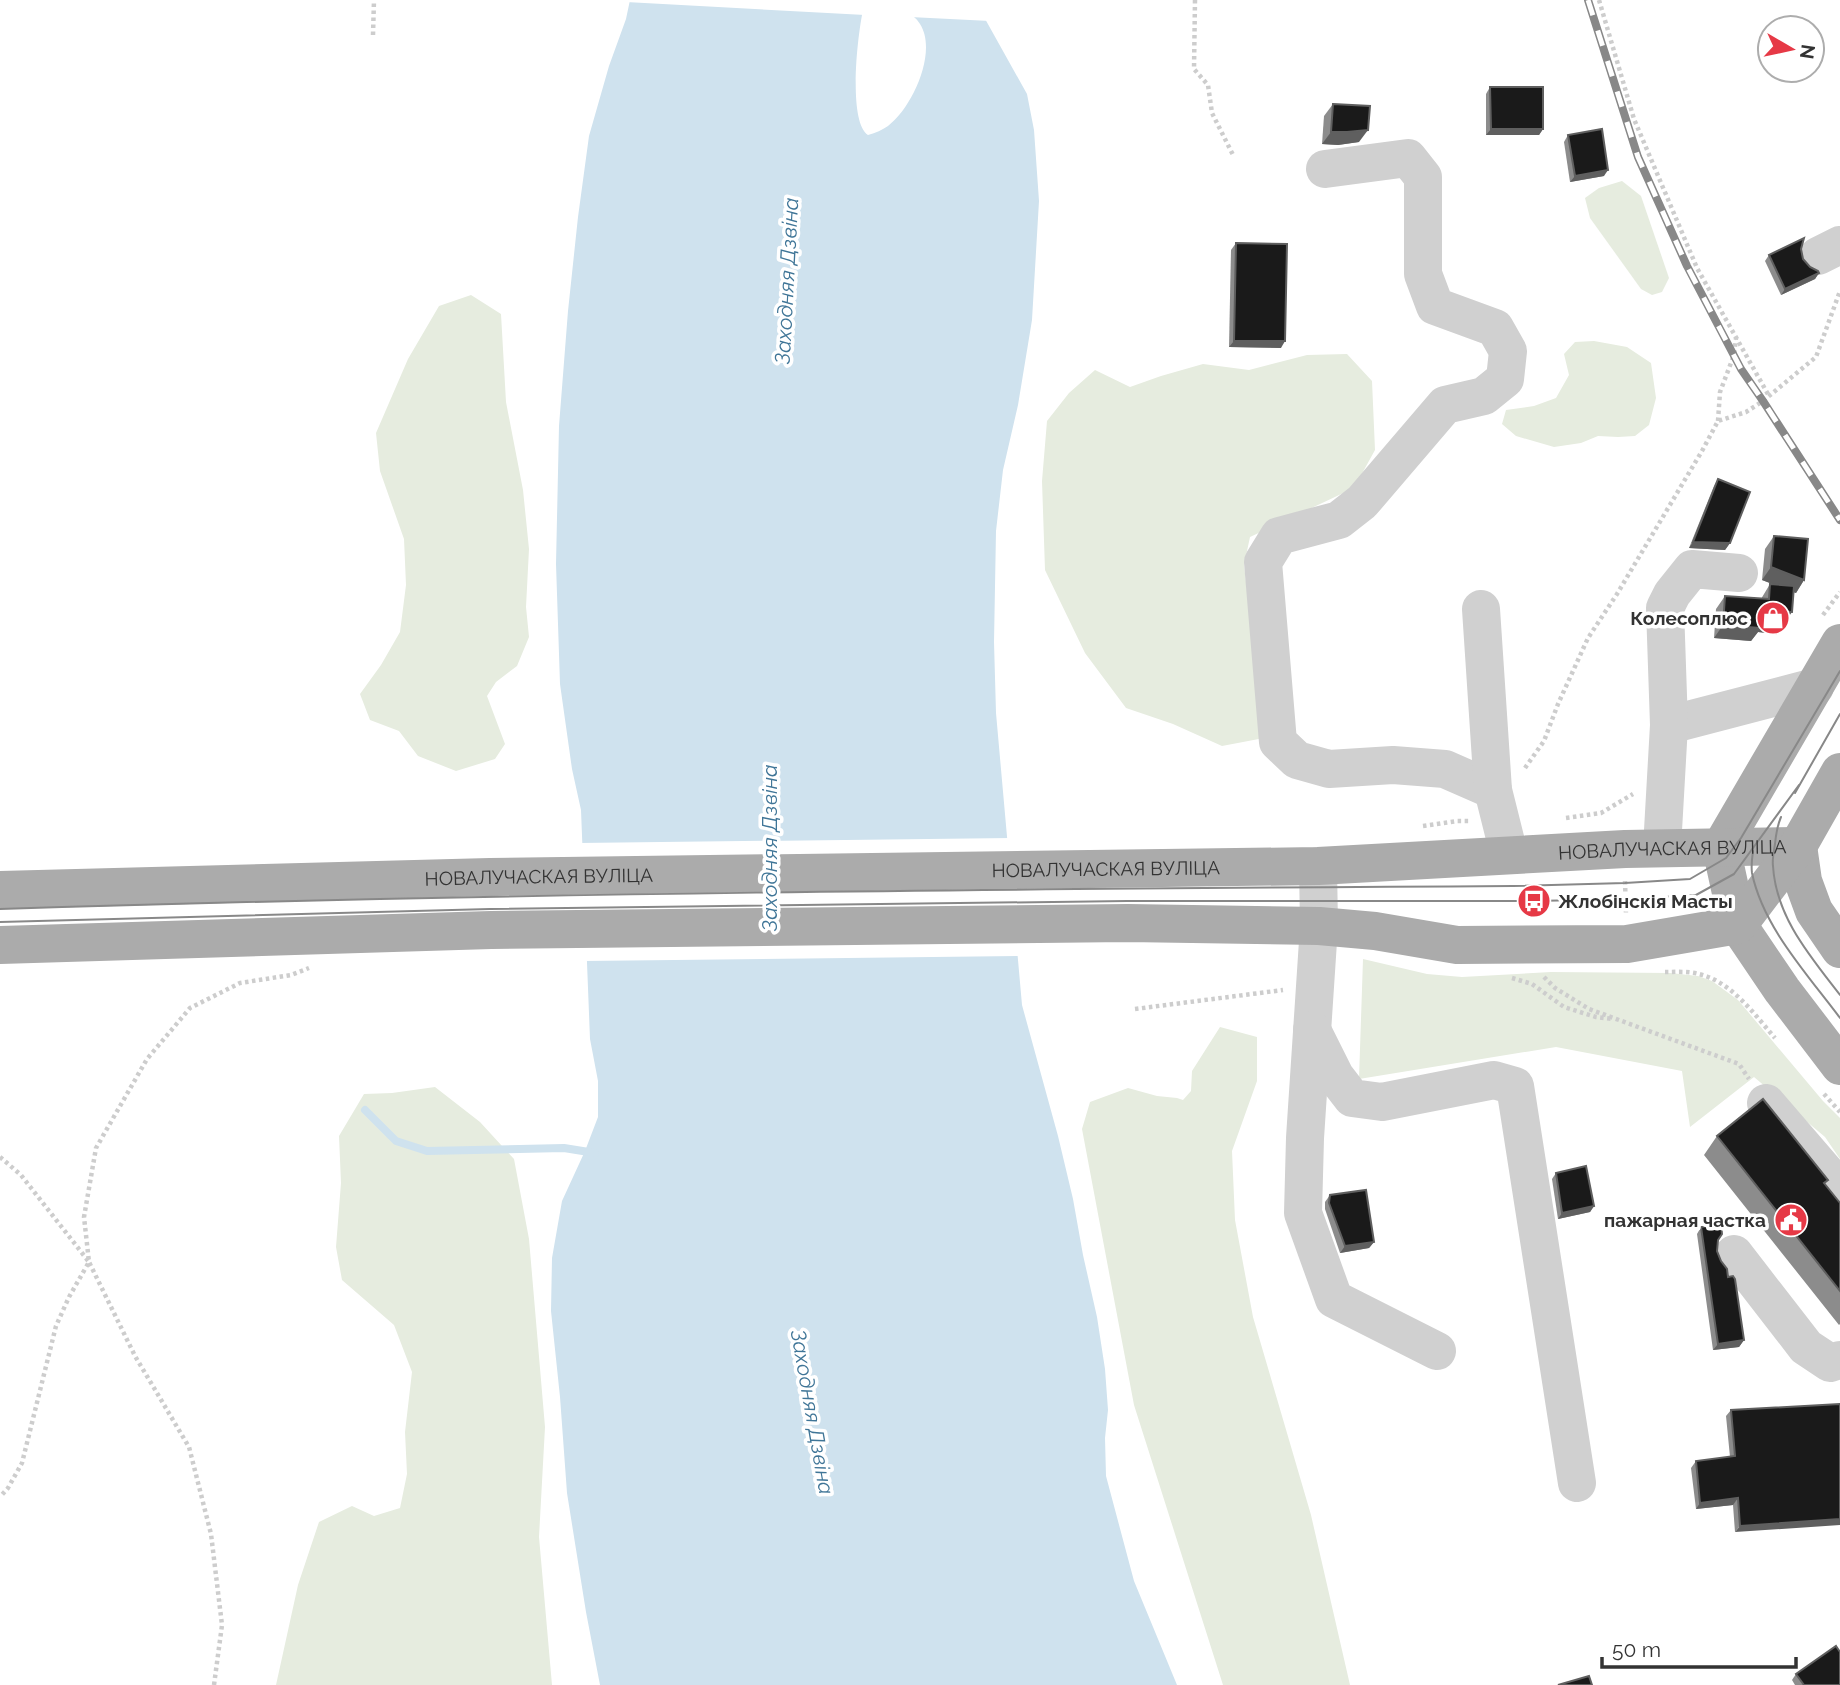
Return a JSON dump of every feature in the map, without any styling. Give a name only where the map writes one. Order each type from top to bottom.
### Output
[{"type":"main road","points":[[1831,1079],[1782,990],[1738,925],[1721,847],[1840,643]]},
{"type":"main road","points":[[1840,772],[1798,846],[1803,881],[1814,911],[1840,949]]},
{"type":"main road","name":"НОВАЛУЧАСКАЯ ВУЛІЦА","points":[[0,890],[490,877],[1318,866],[1509,854],[1798,846]]},
{"type":"main road","name":"НОВАЛУЧАСКАЯ ВУЛІЦА","points":[[1738,925],[1798,846]]},
{"type":"main road","points":[[0,945],[491,930],[1128,923],[1319,926],[1375,931],[1457,945],[1503,946],[1627,944],[1738,925]]},
{"type":"lane","points":[[1325,169],[1408,158],[1423,177],[1423,274],[1435,306],[1495,328],[1508,351],[1505,379],[1484,396],[1445,405],[1362,502],[1339,520],[1279,536],[1263,562],[1278,743],[1297,760],[1329,769],[1393,765],[1446,769],[1493,790]]},
{"type":"lane","points":[[1662,848],[1669,725],[1665,608],[1672,594],[1692,569],[1739,573]]},
{"type":"lane","points":[[1481,609],[1493,790],[1509,854]]},
{"type":"lane","points":[[1669,725],[1815,687]]},
{"type":"lane","points":[[1318,866],[1319,926],[1305,1138],[1303,1213],[1334,1299],[1437,1352]]},
{"type":"lane","points":[[1312,1030],[1335,1076],[1352,1098],[1382,1102],[1494,1080],[1515,1086],[1577,1483]]},
{"type":"lane","points":[[1766,1103],[1840,1189]]},
{"type":"lane","points":[[1734,1254],[1806,1347],[1830,1363],[1840,1360]]},
{"type":"path","points":[[373,35],[374,0]]},
{"type":"path","points":[[1195,0],[1194,69],[1208,85],[1212,113],[1234,157]]},
{"type":"path","points":[[1599,0],[1634,119],[1696,268],[1769,396]]},
{"type":"path","points":[[1718,421],[1746,412],[1816,357],[1840,291]]},
{"type":"path","points":[[1493,790],[1524,769],[1544,741],[1588,638],[1617,594],[1718,421],[1720,392],[1734,355],[1736,337]]},
{"type":"path","points":[[0,1497],[22,1463],[56,1326],[89,1262],[84,1217],[96,1148],[147,1059],[190,1008],[240,983],[290,975],[315,966]]},
{"type":"path","points":[[1657,971],[1699,974],[1725,985],[1777,1040]]},
{"type":"path","points":[[1554,973],[1541,974],[1555,988],[1589,1009],[1739,1065],[1766,1103]]},
{"type":"path","points":[[1524,976],[1505,975],[1532,984],[1564,1007],[1596,1017],[1620,1020]]},
{"type":"path","points":[[1135,1009],[1315,986]]},
{"type":"path","points":[[1831,1079],[1840,1112]]},
{"type":"path","points":[[0,1157],[21,1175],[89,1262],[135,1356],[189,1447],[211,1534],[222,1625],[214,1685]]},
{"type":"shaded area","points":[[1622,181],[1641,196],[1669,278],[1662,292],[1652,295],[1641,289],[1590,218],[1585,198],[1599,188]]},
{"type":"shaded area","points":[[471,295],[501,314],[506,402],[523,490],[529,549],[526,607],[529,637],[517,666],[496,682],[487,696],[505,744],[495,759],[456,771],[418,756],[399,731],[370,720],[360,694],[400,632],[406,585],[404,539],[380,471],[376,433],[408,359],[439,306]]},
{"type":"shaded area","points":[[1594,341],[1627,347],[1651,363],[1656,398],[1649,425],[1635,436],[1598,436],[1581,443],[1554,447],[1516,436],[1502,424],[1506,410],[1534,406],[1556,398],[1569,375],[1564,354],[1575,342]]},
{"type":"shaded area","points":[[1347,354],[1372,381],[1375,450],[1354,488],[1250,537],[1244,565],[1264,738],[1222,746],[1173,724],[1126,708],[1085,653],[1045,570],[1042,481],[1047,421],[1069,393],[1095,370],[1130,387],[1203,364],[1249,370],[1307,355]]},
{"type":"shaded area","points":[[1363,959],[1427,974],[1462,977],[1551,972],[1670,973],[1698,976],[1712,981],[1738,1000],[1840,1118],[1840,1159],[1825,1137],[1754,1077],[1690,1127],[1682,1071],[1556,1047],[1359,1079]]},
{"type":"shaded area","points":[[1220,1027],[1257,1037],[1257,1081],[1232,1151],[1235,1220],[1253,1317],[1311,1515],[1350,1685],[1223,1685],[1134,1405],[1082,1129],[1090,1102],[1128,1088],[1183,1100],[1191,1091],[1192,1071]]},
{"type":"shaded area","points":[[435,1087],[480,1122],[514,1159],[529,1239],[545,1427],[539,1537],[552,1685],[276,1685],[298,1585],[319,1522],[352,1506],[374,1516],[400,1508],[407,1474],[405,1432],[412,1372],[394,1325],[342,1280],[336,1247],[341,1183],[339,1136],[364,1094]]},
{"type":"water","name":"Заходняя Дзвіна","points":[[630,0],[980,0],[984,17],[1027,94],[1034,130],[1039,201],[1032,320],[1018,405],[1003,470],[996,531],[994,642],[996,713],[1022,1005],[1058,1136],[1097,1317],[1108,1410],[1105,1438],[1106,1476],[1134,1581],[1177,1685],[600,1685],[567,1493],[551,1311],[552,1258],[562,1201],[598,1117],[598,1081],[590,1039],[581,810],[572,769],[560,684],[556,564],[559,426],[578,217],[589,136]],"holes":[[[884,1],[917,20],[925,36],[926,49],[920,79],[906,106],[886,127],[868,135],[858,112],[857,53],[864,6]]]},
{"type":"pier","points":[[626,0],[983,0],[990,21],[910,17],[898,9],[884,5],[867,9],[865,15]]},
{"type":"pier","points":[[1011,838],[1022,956],[584,961],[579,843]]},
{"type":"building","points":[[1490,87],[1543,87],[1543,129],[1491,129]]},
{"type":"building","points":[[1333,104],[1370,106],[1368,130],[1331,132]]},
{"type":"building","points":[[1602,129],[1608,170],[1575,176],[1568,135]]},
{"type":"building","points":[[1804,238],[1801,249],[1803,259],[1819,273],[1785,289],[1769,255]]},
{"type":"building","points":[[1236,243],[1287,244],[1285,341],[1234,341]]},
{"type":"building","points":[[1718,479],[1750,492],[1730,543],[1693,542]]},
{"type":"building","points":[[1774,536],[1808,539],[1804,580],[1771,567]]},
{"type":"building","points":[[1770,584],[1794,586],[1792,612],[1777,611],[1776,620],[1761,618],[1760,628],[1723,625],[1725,596],[1769,599]]},
{"type":"building","points":[[1763,1099],[1828,1180],[1824,1183],[1840,1203],[1840,1291],[1717,1136]]},
{"type":"building","points":[[1586,1166],[1594,1206],[1562,1213],[1556,1173]]},
{"type":"building","points":[[1366,1190],[1374,1242],[1345,1246],[1329,1203],[1330,1195]]},
{"type":"building","points":[[1721,1224],[1722,1234],[1718,1240],[1717,1251],[1727,1269],[1728,1277],[1733,1276],[1735,1279],[1744,1340],[1718,1344],[1701,1227]]},
{"type":"building","points":[[1840,1404],[1840,1519],[1740,1526],[1738,1498],[1700,1503],[1696,1461],[1735,1456],[1731,1410]]},
{"type":"building","points":[[1836,1646],[1840,1652],[1840,1685],[1804,1685],[1796,1674]]},
{"type":"building","points":[[1589,1676],[1592,1685],[1558,1685]]},
{"type":"waterway","points":[[365,1110],[396,1141],[427,1151],[564,1148],[595,1153]]},
{"type":"tram line","points":[[0,909],[567,895],[1513,886],[1690,879],[1726,858],[1741,838],[1840,671]]},
{"type":"tram line","points":[[1795,793],[1840,714]]},
{"type":"tram line","points":[[0,922],[490,909],[1127,901],[1534,901],[1696,895],[1734,874],[1799,785]]},
{"type":"tram line","points":[[1781,817],[1773,861],[1781,902],[1796,935],[1840,995]]},
{"type":"tram line","points":[[1753,851],[1752,873],[1766,912],[1788,950],[1840,1018]]},
{"type":"railway","points":[[1588,0],[1638,157],[1687,266],[1741,369],[1840,520]]},
{"type":"place","name":"Колесоплюс","points":[[1773,618]]},
{"type":"place","name":"Жлобінскія Масты","points":[[1534,901]]},
{"type":"place","name":"пажарная частка","points":[[1791,1220]]}]
